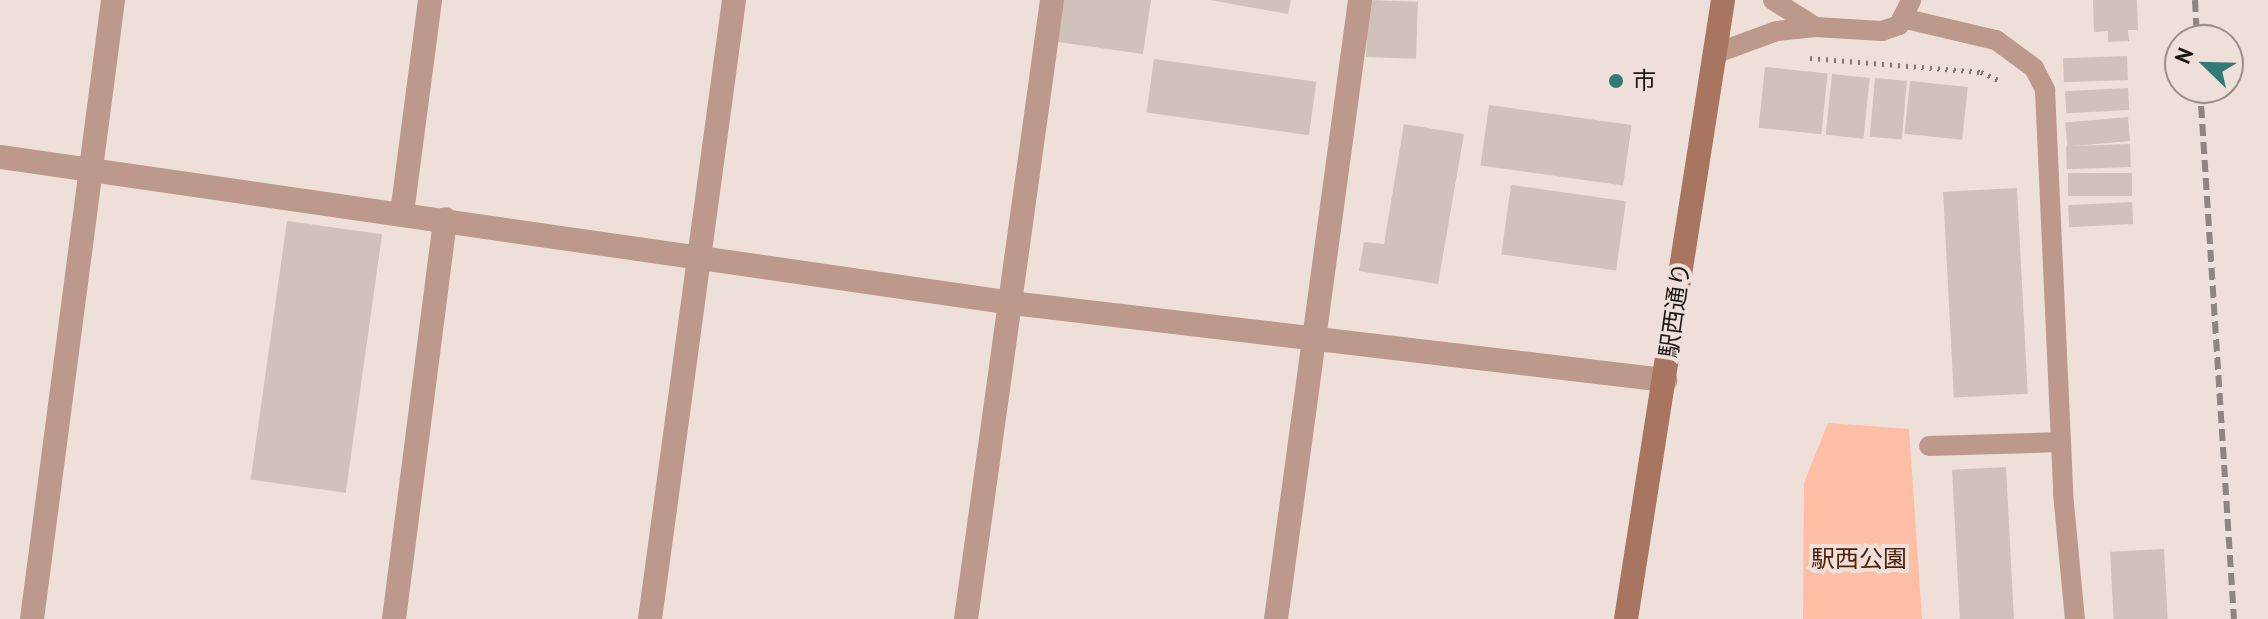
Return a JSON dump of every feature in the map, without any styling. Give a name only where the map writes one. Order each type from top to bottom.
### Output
[{"type":"street","points":[[32,619],[113,0]]},
{"type":"street","points":[[402,213],[430,0]]},
{"type":"street","points":[[650,619],[734,0]]},
{"type":"street","points":[[966,619],[1052,0]]},
{"type":"street","points":[[1276,619],[1360,0]]},
{"type":"street","name":"駅西通り","points":[[1626,619],[1714,54],[1728,4]]},
{"type":"street","points":[[0,157],[700,254],[1012,303],[1665,380]]},
{"type":"street","points":[[394,619],[445,219]]},
{"type":"lane","points":[[1773,0],[1815,27]]},
{"type":"lane","points":[[1714,54],[1777,31],[1815,27],[1882,31],[1906,9],[1996,40],[2034,68],[2045,90],[2061,442],[2075,619]]},
{"type":"lane","points":[[1929,446],[2061,442]]},
{"type":"path","points":[[1944,69],[1946,54]]},
{"type":"path","points":[[1795,57],[1981,72],[2010,85],[2046,112]]},
{"type":"green space","name":"駅西公園","points":[[1828,423],[1909,429],[1922,619],[1803,619],[1804,483]]},
{"type":"building","points":[[1064,0],[1151,0],[1143,54],[1058,42]]},
{"type":"building","points":[[1210,0],[1291,0],[1288,14]]},
{"type":"building","points":[[1368,0],[1418,2],[1416,59],[1366,57]]},
{"type":"building","points":[[2093,0],[2137,0],[2138,30],[2128,30],[2129,41],[2108,42],[2108,31],[2094,32]]},
{"type":"building","points":[[2127,56],[2128,80],[2064,82],[2063,58]]},
{"type":"building","points":[[1154,59],[1316,82],[1309,135],[1146,112]]},
{"type":"building","points":[[1765,67],[1828,74],[1821,134],[1759,128]]},
{"type":"building","points":[[1832,74],[1870,78],[1863,139],[1826,135]]},
{"type":"building","points":[[1875,78],[1907,81],[1902,140],[1870,137]]},
{"type":"building","points":[[1910,81],[1968,87],[1962,140],[1904,134]]},
{"type":"building","points":[[2128,88],[2129,110],[2066,113],[2065,91]]},
{"type":"building","points":[[1489,105],[1632,125],[1623,185],[1481,165]]},
{"type":"building","points":[[2128,117],[2130,141],[2067,146],[2065,122]]},
{"type":"building","points":[[1404,124],[1464,134],[1438,284],[1359,271],[1364,242],[1384,244]]},
{"type":"building","points":[[2130,144],[2131,167],[2067,169],[2066,146]]},
{"type":"building","points":[[2068,173],[2132,173],[2132,196],[2068,196]]},
{"type":"building","points":[[1511,185],[1626,201],[1616,270],[1501,254]]},
{"type":"building","points":[[2017,188],[2028,394],[1954,398],[1943,192]]},
{"type":"building","points":[[2132,202],[2133,224],[2069,227],[2068,205]]},
{"type":"building","points":[[287,221],[382,234],[346,493],[251,479]]},
{"type":"building","points":[[2006,467],[2014,619],[1960,619],[1952,470]]},
{"type":"building","points":[[2164,549],[2168,619],[2114,619],[2110,552]]},
{"type":"railway","points":[[2195,0],[2196,24]]},
{"type":"railway","points":[[2201,104],[2234,619]]},
{"type":"place","name":"市","points":[[1616,81]]}]
